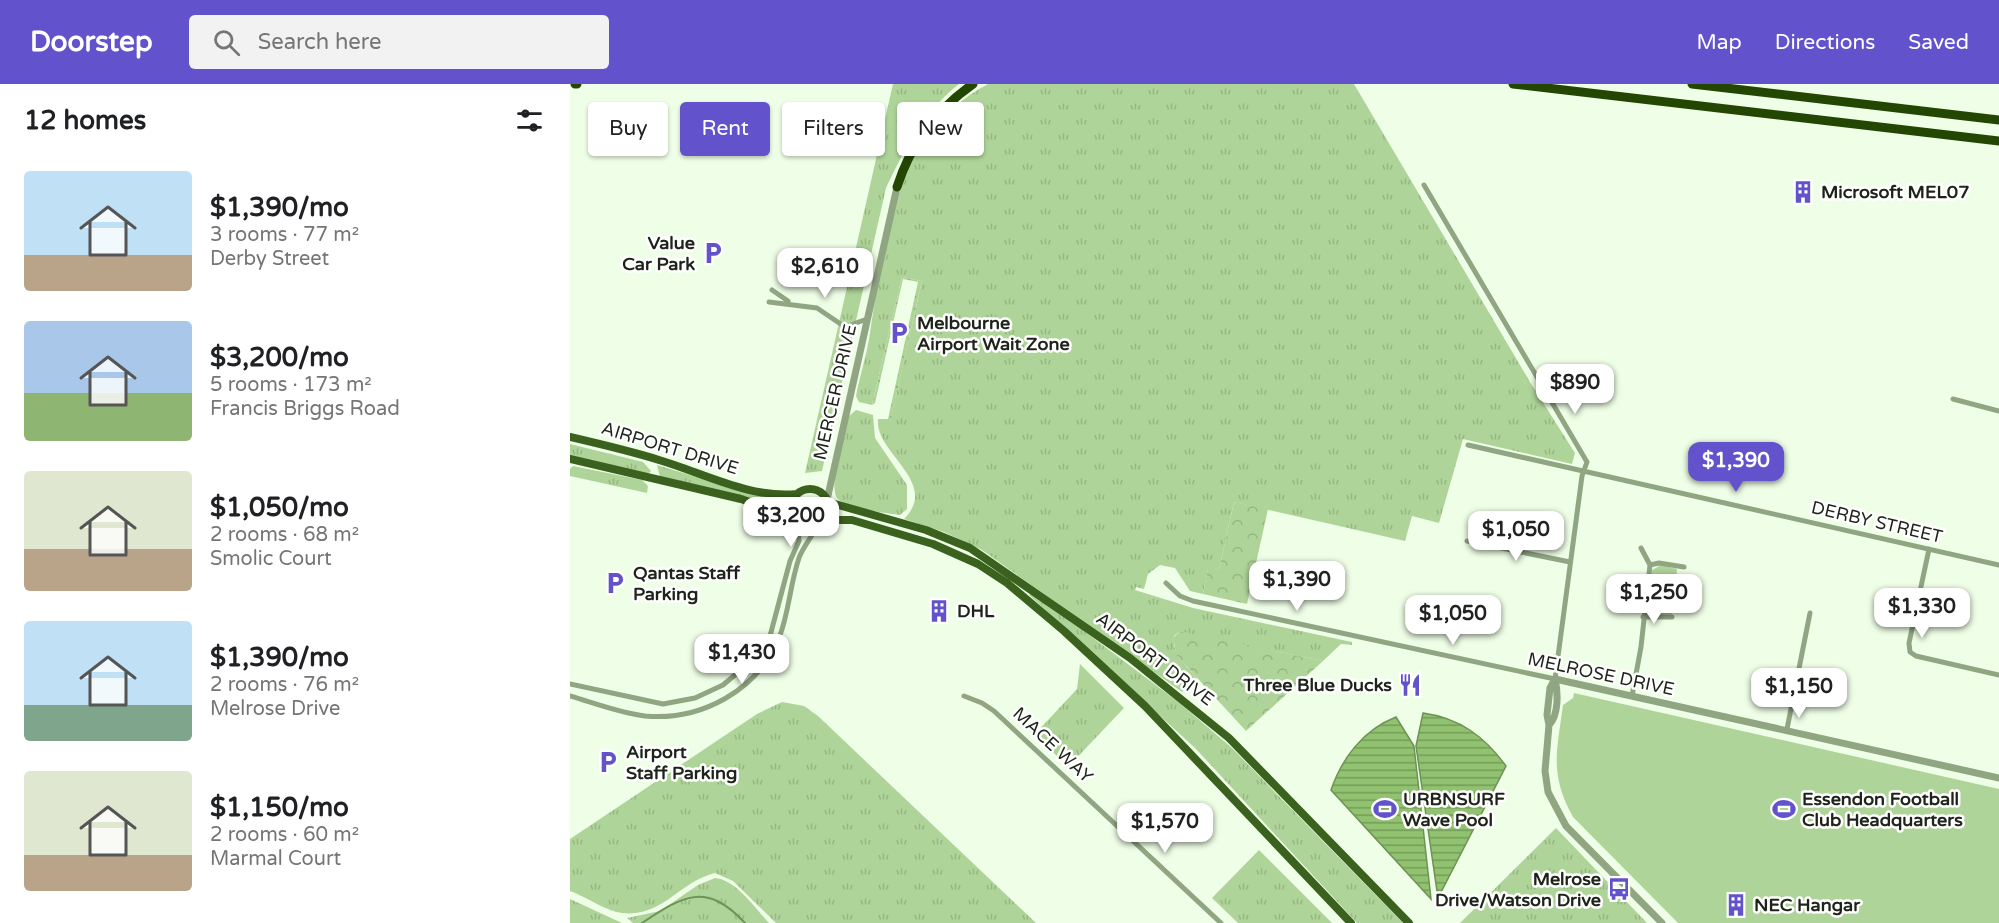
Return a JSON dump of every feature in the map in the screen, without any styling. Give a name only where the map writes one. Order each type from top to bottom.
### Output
[{"type":"highway","points":[[897,187],[911,151],[926,128],[946,105],[974,84]]},
{"type":"highway","points":[[1514,84],[1999,141]]},
{"type":"highway","points":[[1692,84],[1999,120]]},
{"type":"main road","name":"AIRPORT DRIVE","points":[[570,437],[658,459],[747,489],[780,495],[797,494]]},
{"type":"main road","name":"AIRPORT DRIVE","points":[[570,459],[741,499],[796,520]]},
{"type":"main road","points":[[812,489],[822,493],[828,501],[825,520],[810,528],[796,520],[791,505],[797,494],[812,489]]},
{"type":"main road","name":"AIRPORT DRIVE","points":[[828,501],[926,530],[970,548],[994,562],[1137,664],[1228,738],[1409,923]]},
{"type":"main road","name":"AIRPORT DRIVE","points":[[825,520],[852,520],[949,549],[991,572],[1015,589],[1145,706],[1351,923]]},
{"type":"street","points":[[570,86],[576,84]]},
{"type":"street","points":[[1424,185],[1587,462],[1570,562],[1555,679],[1558,690],[1554,720],[1549,725],[1545,759],[1546,782],[1560,818],[1662,923]]},
{"type":"street","name":"MERCER DRIVE","points":[[828,501],[897,187]]},
{"type":"street","points":[[772,290],[781,298],[795,304]]},
{"type":"street","points":[[769,302],[795,304],[822,310],[845,327],[867,319]]},
{"type":"street","points":[[1953,399],[1999,411]]},
{"type":"street","name":"DERBY STREET","points":[[1468,445],[1999,565]]},
{"type":"street","points":[[570,684],[658,704],[695,698],[723,685],[748,664],[770,636],[789,561],[800,541],[796,520]]},
{"type":"street","points":[[570,696],[635,714],[668,716],[708,708],[734,694],[762,666],[777,643],[799,557],[817,526]]},
{"type":"street","points":[[1467,541],[1570,562]]},
{"type":"street","points":[[1632,696],[1641,647],[1650,565],[1641,548]]},
{"type":"street","points":[[1929,549],[1909,643],[1910,652],[1916,656],[1999,675]]},
{"type":"street","points":[[1650,565],[1659,563],[1684,567]]},
{"type":"street","name":"MELROSE DRIVE","points":[[1166,583],[1180,596],[1194,602],[1787,729],[1999,778]]},
{"type":"street","points":[[1787,729],[1810,613]]},
{"type":"street","points":[[1643,617],[1672,617]]},
{"type":"street","name":"MACE WAY","points":[[964,696],[994,711],[1221,923]]},
{"type":"green space","points":[[893,84],[959,84],[940,102],[897,102],[897,156],[902,156],[886,188],[822,471],[805,473],[877,156],[885,156],[885,119]]},
{"type":"green space","points":[[988,84],[1354,84],[1530,382],[1575,453],[1572,464],[1463,439],[1439,523],[1412,516],[1405,541],[1234,502],[1219,570],[1208,569],[1203,594],[1190,591],[1175,568],[1160,565],[1148,574],[1144,589],[1136,587],[1135,590],[1193,608],[1352,642],[1352,645],[1341,644],[1323,661],[1179,632],[1174,636],[1175,649],[1197,678],[1182,692],[982,550],[944,532],[904,519],[913,505],[915,493],[911,480],[879,432],[878,419],[890,421],[922,281],[902,277],[872,405],[859,402],[856,396],[869,341],[882,261],[894,208],[912,160],[914,156],[984,156],[984,102],[961,102]]},
{"type":"green space","points":[[902,277],[922,281],[890,422],[877,419],[888,419],[918,282],[903,279],[875,403],[872,405]]},
{"type":"green space","points":[[856,410],[873,415],[875,438],[907,485],[907,509],[900,515],[857,508],[837,498],[835,482],[838,458],[849,416]]},
{"type":"green space","points":[[570,444],[643,462],[651,471],[648,474],[570,455]]},
{"type":"green space","points":[[657,465],[746,492],[787,500],[784,509],[743,496],[660,477]]},
{"type":"green space","points":[[573,466],[642,480],[648,486],[647,493],[570,476],[570,469]]},
{"type":"green space","points":[[1234,502],[1268,509],[1247,604],[1203,594],[1208,568],[1219,570]]},
{"type":"green space","points":[[1661,565],[1677,569],[1672,614],[1655,615],[1647,608],[1652,570]]},
{"type":"green space","points":[[1032,592],[1177,701],[1232,748],[1403,923],[1357,923],[1196,749],[1029,595]]},
{"type":"green space","points":[[1179,632],[1323,661],[1246,731],[1177,656],[1173,638]]},
{"type":"green space","points":[[1080,664],[1124,708],[1068,767],[1035,734],[1077,689]]},
{"type":"green space","name":"Essendon Football Club Headquarters","points":[[1574,693],[1999,789],[1999,923],[1678,923],[1573,817],[1565,802],[1558,775],[1557,749],[1563,705],[1573,698]]},
{"type":"green space","points":[[782,702],[804,706],[818,716],[1036,923],[776,923],[733,881],[715,873],[691,883],[660,905],[636,913],[609,910],[570,891],[570,839],[757,714]]},
{"type":"green space","points":[[1555,829],[1647,923],[1460,923]]},
{"type":"green space","points":[[1259,850],[1332,923],[1238,923],[1212,898]]},
{"type":"green space","points":[[715,878],[730,883],[769,923],[633,923],[627,918],[660,911],[698,885]]},
{"type":"green space","points":[[570,899],[622,923],[570,923]]},
{"type":"shaded area","name":"URBNSURF Wave Pool","points":[[1423,713],[1449,719],[1470,730],[1489,746],[1506,766],[1438,898],[1416,746]]},
{"type":"shaded area","name":"URBNSURF Wave Pool","points":[[1396,717],[1414,746],[1431,899],[1331,790],[1341,767],[1355,746],[1373,729]]},
{"type":"waterway","points":[[642,923],[670,906],[694,897],[706,897],[718,901],[745,923]]},
{"type":"place","name":"Microsoft MEL07","points":[[1803,192]]},
{"type":"place","name":"Value Car Park","points":[[713,253]]},
{"type":"place","name":"Melbourne Airport Wait Zone","points":[[899,333]]},
{"type":"place","name":"Qantas Staff Parking","points":[[615,583]]},
{"type":"place","name":"DHL","points":[[939,611]]},
{"type":"place","name":"Three Blue Ducks","points":[[1410,685]]},
{"type":"place","name":"Airport Staff Parking","points":[[608,762]]},
{"type":"place","name":"URBNSURF Wave Pool","points":[[1385,809]]},
{"type":"place","name":"Essendon Football Club Headquarters","points":[[1784,809]]},
{"type":"place","name":"Melrose Drive/Watson Drive","points":[[1619,889]]},
{"type":"place","name":"NEC Hangar","points":[[1736,905]]}]
